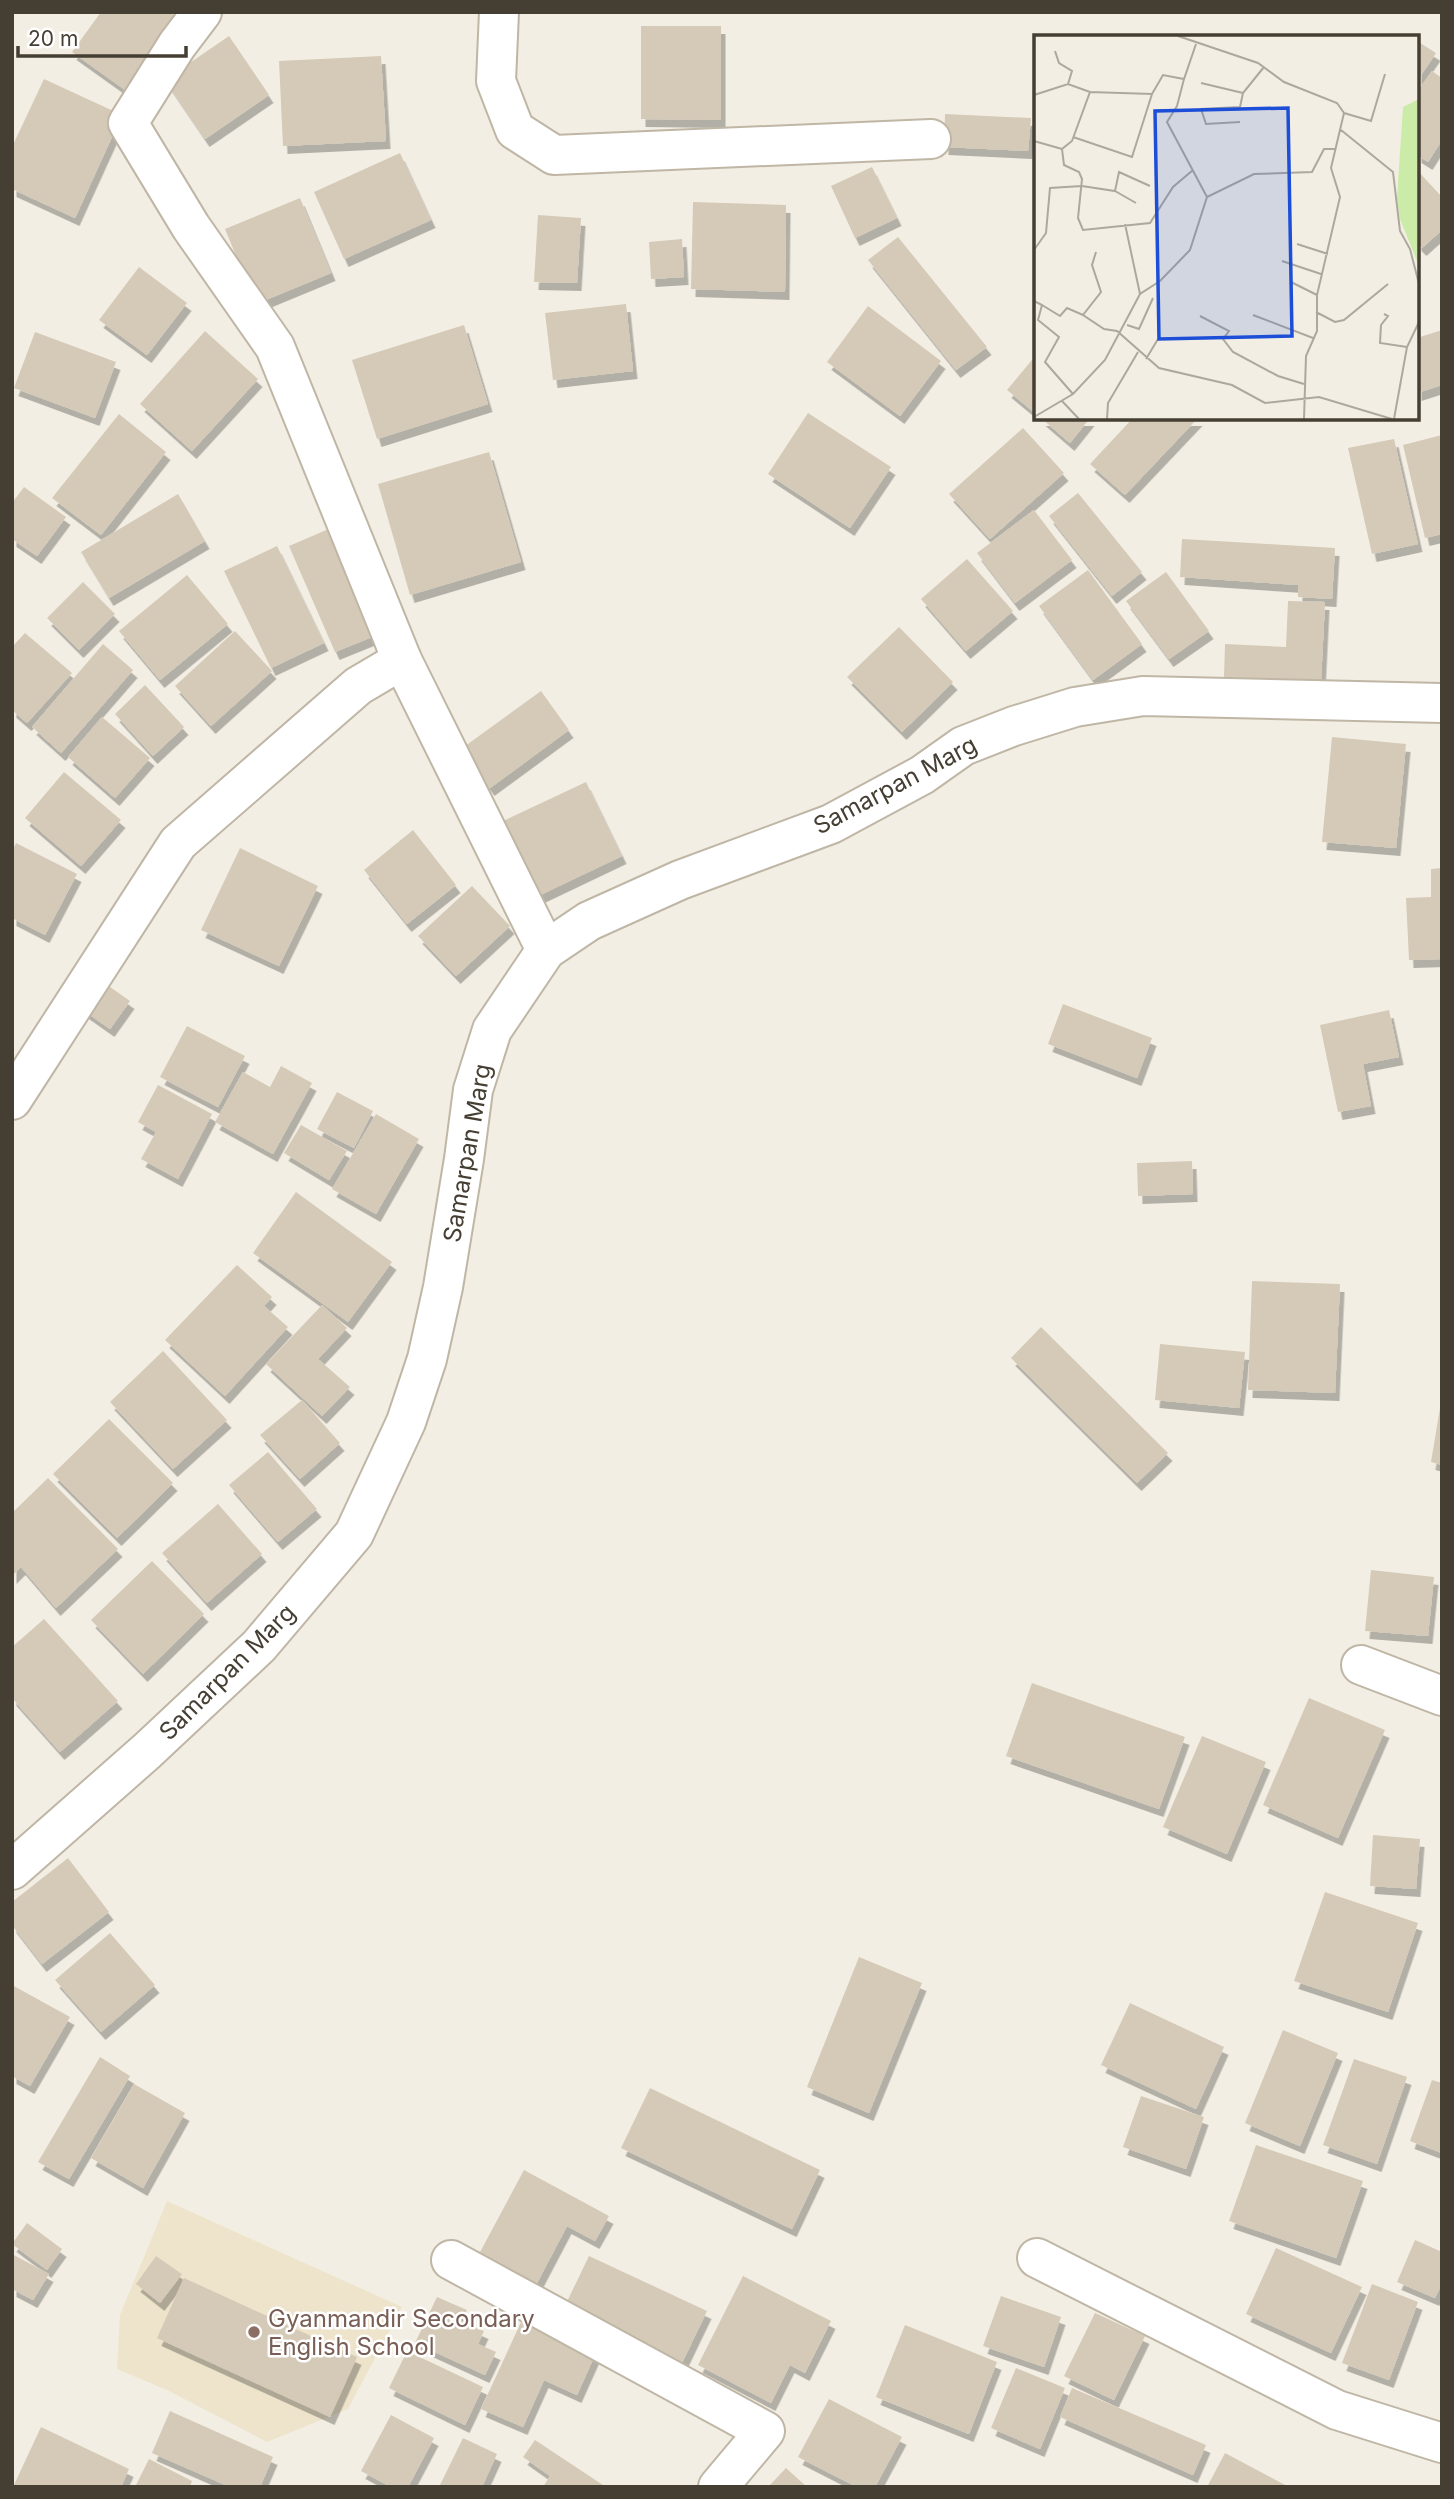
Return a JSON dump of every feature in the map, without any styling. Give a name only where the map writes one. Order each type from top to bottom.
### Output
[{"type":"street","points":[[202,12],[128,123],[191,227],[275,347],[402,660],[546,950]]},
{"type":"street","points":[[499,12],[496,81],[514,130],[554,155],[931,139]]},
{"type":"street","points":[[12,1100],[178,843],[358,686],[402,660]]},
{"type":"street","name":"Samarpan Marg","points":[[12,1870],[147,1751],[259,1646],[354,1534],[406,1422],[427,1359],[447,1262],[473,1090],[488,1042],[492,1030],[546,950],[589,921],[680,880],[831,824],[922,775],[963,746],[1014,726],[1075,707],[1143,696],[1442,703]]},
{"type":"street","points":[[1360,1665],[1442,1696]]},
{"type":"street","points":[[1037,2258],[1337,2410],[1442,2443]]},
{"type":"street","points":[[451,2260],[765,2431],[718,2487]]},
{"type":"shaded area","name":"Gyanmandir Secondary English School","points":[[167,2201],[402,2307],[348,2409],[267,2442],[169,2391],[117,2369],[120,2315]]},
{"type":"building","points":[[101,12],[170,12],[181,20],[128,92],[72,52]]},
{"type":"building","points":[[641,26],[721,26],[721,120],[641,119]]},
{"type":"building","points":[[229,36],[269,95],[205,139],[165,80]]},
{"type":"building","points":[[1419,42],[1436,53],[1419,78]]},
{"type":"building","points":[[381,56],[386,141],[283,146],[279,61]]},
{"type":"building","points":[[1432,71],[1442,78],[1442,140],[1428,162],[1419,156],[1419,89]]},
{"type":"building","points":[[44,79],[122,115],[75,218],[12,189],[12,147]]},
{"type":"building","points":[[945,114],[1031,118],[1028,151],[944,147]]},
{"type":"building","points":[[400,153],[431,220],[344,259],[314,192]]},
{"type":"building","points":[[872,167],[897,218],[855,238],[831,186]]},
{"type":"building","points":[[1419,172],[1442,197],[1442,230],[1422,248],[1419,245]]},
{"type":"building","points":[[300,198],[331,273],[256,304],[225,229]]},
{"type":"building","points":[[693,202],[786,205],[785,292],[691,289]]},
{"type":"building","points":[[538,215],[581,218],[577,283],[534,282]]},
{"type":"building","points":[[898,237],[987,347],[956,370],[868,260]]},
{"type":"building","points":[[682,239],[684,277],[651,279],[649,242]]},
{"type":"building","points":[[139,267],[187,303],[147,355],[99,320]]},
{"type":"building","points":[[626,304],[633,371],[553,380],[545,313]]},
{"type":"building","points":[[868,306],[941,361],[900,416],[827,362]]},
{"type":"building","points":[[464,325],[488,404],[377,439],[352,360]]},
{"type":"building","points":[[1442,330],[1442,385],[1419,392],[1419,337]]},
{"type":"building","points":[[205,331],[258,379],[192,451],[140,404]]},
{"type":"building","points":[[35,332],[116,362],[95,418],[14,388]]},
{"type":"building","points":[[1034,357],[1034,412],[1007,390]]},
{"type":"building","points":[[808,413],[891,467],[850,528],[768,474]]},
{"type":"building","points":[[119,414],[166,452],[101,535],[52,498]]},
{"type":"building","points":[[1043,420],[1088,420],[1070,443]]},
{"type":"building","points":[[1131,420],[1196,420],[1125,495],[1090,464]]},
{"type":"building","points":[[1023,428],[1064,473],[990,539],[949,494]]},
{"type":"building","points":[[1442,435],[1442,534],[1425,538],[1403,445]]},
{"type":"building","points":[[1394,439],[1418,544],[1372,554],[1348,448]]},
{"type":"building","points":[[489,452],[521,562],[410,595],[378,484]]},
{"type":"building","points":[[24,487],[66,517],[37,556],[12,539],[12,503]]},
{"type":"building","points":[[1078,493],[1142,572],[1112,596],[1049,516]]},
{"type":"building","points":[[178,494],[205,541],[109,598],[81,552]]},
{"type":"building","points":[[1034,510],[1072,560],[1015,603],[977,553]]},
{"type":"building","points":[[331,528],[377,635],[335,652],[289,546]]},
{"type":"building","points":[[1182,539],[1335,548],[1332,599],[1298,597],[1298,585],[1180,577]]},
{"type":"building","points":[[277,546],[324,643],[271,668],[224,571]]},
{"type":"building","points":[[967,559],[1013,611],[966,651],[921,599]]},
{"type":"building","points":[[1088,570],[1142,644],[1093,680],[1039,606]]},
{"type":"building","points":[[1166,572],[1209,631],[1169,659],[1126,601]]},
{"type":"building","points":[[187,575],[228,624],[160,680],[119,631]]},
{"type":"building","points":[[83,582],[115,614],[79,650],[47,618]]},
{"type":"building","points":[[1288,601],[1325,602],[1321,682],[1224,677],[1225,644],[1286,647]]},
{"type":"building","points":[[899,627],[953,682],[902,732],[847,677]]},
{"type":"building","points":[[235,631],[272,671],[211,726],[175,686]]},
{"type":"building","points":[[25,633],[72,673],[27,723],[12,710],[12,647]]},
{"type":"building","points":[[103,644],[133,670],[61,753],[32,727]]},
{"type":"building","points":[[145,685],[184,727],[153,756],[115,714]]},
{"type":"building","points":[[541,691],[569,730],[490,788],[461,749]]},
{"type":"building","points":[[102,717],[150,758],[115,798],[68,757]]},
{"type":"building","points":[[1332,737],[1406,744],[1396,848],[1322,842]]},
{"type":"building","points":[[64,772],[121,820],[81,866],[25,818]]},
{"type":"building","points":[[586,782],[622,856],[536,897],[501,822]]},
{"type":"building","points":[[413,830],[456,885],[407,924],[364,870]]},
{"type":"building","points":[[16,843],[77,874],[45,935],[12,918],[12,851]]},
{"type":"building","points":[[240,848],[318,886],[279,966],[201,930]]},
{"type":"building","points":[[1442,868],[1442,959],[1409,960],[1406,898],[1431,897],[1431,869]]},
{"type":"building","points":[[472,886],[510,926],[456,976],[418,936]]},
{"type":"building","points":[[103,982],[130,1001],[110,1029],[83,1010]]},
{"type":"building","points":[[1063,1004],[1152,1038],[1137,1078],[1048,1044]]},
{"type":"building","points":[[1389,1010],[1399,1057],[1363,1064],[1371,1106],[1338,1112],[1320,1025]]},
{"type":"building","points":[[187,1026],[245,1056],[218,1107],[160,1077]]},
{"type":"building","points":[[281,1066],[312,1083],[273,1154],[215,1122],[243,1072],[270,1087]]},
{"type":"building","points":[[158,1085],[212,1114],[178,1179],[141,1159],[156,1132],[138,1122]]},
{"type":"building","points":[[337,1092],[373,1111],[354,1148],[317,1129]]},
{"type":"building","points":[[376,1114],[419,1139],[376,1214],[332,1189]]},
{"type":"building","points":[[301,1125],[347,1151],[329,1180],[284,1153]]},
{"type":"building","points":[[1192,1161],[1193,1194],[1138,1196],[1137,1163]]},
{"type":"building","points":[[296,1192],[392,1262],[348,1322],[253,1253]]},
{"type":"building","points":[[237,1265],[272,1297],[264,1306],[288,1327],[225,1396],[165,1340]]},
{"type":"building","points":[[1252,1281],[1340,1284],[1335,1393],[1248,1390]]},
{"type":"building","points":[[322,1305],[347,1328],[318,1359],[350,1387],[322,1416],[266,1364]]},
{"type":"building","points":[[1041,1327],[1168,1453],[1137,1483],[1011,1358]]},
{"type":"building","points":[[1160,1344],[1245,1352],[1239,1408],[1155,1400]]},
{"type":"building","points":[[163,1351],[227,1420],[173,1469],[110,1402]]},
{"type":"building","points":[[302,1400],[340,1443],[300,1479],[260,1435]]},
{"type":"building","points":[[1442,1408],[1442,1465],[1431,1462]]},
{"type":"building","points":[[109,1419],[173,1483],[117,1538],[53,1474]]},
{"type":"building","points":[[268,1452],[317,1509],[278,1542],[229,1485]]},
{"type":"building","points":[[48,1478],[118,1549],[56,1608],[21,1567],[12,1576],[12,1513]]},
{"type":"building","points":[[218,1504],[262,1554],[207,1603],[162,1553]]},
{"type":"building","points":[[152,1561],[204,1614],[143,1674],[91,1620]]},
{"type":"building","points":[[1371,1570],[1434,1577],[1428,1636],[1365,1631]]},
{"type":"building","points":[[44,1619],[118,1701],[60,1752],[12,1698],[12,1647]]},
{"type":"building","points":[[1032,1683],[1185,1737],[1159,1809],[1006,1756]]},
{"type":"building","points":[[1309,1698],[1385,1730],[1338,1838],[1263,1805]]},
{"type":"building","points":[[1202,1736],[1266,1762],[1227,1854],[1163,1827]]},
{"type":"building","points":[[1373,1835],[1420,1839],[1416,1889],[1370,1886]]},
{"type":"building","points":[[68,1858],[109,1912],[42,1964],[12,1925],[12,1902]]},
{"type":"building","points":[[1325,1892],[1418,1923],[1388,2012],[1294,1981]]},
{"type":"building","points":[[110,1933],[155,1985],[101,2032],[55,1980]]},
{"type":"building","points":[[859,1957],[922,1983],[869,2113],[807,2087]]},
{"type":"building","points":[[12,1985],[70,2017],[30,2086],[12,2076]]},
{"type":"building","points":[[1130,2003],[1224,2047],[1196,2109],[1101,2065]]},
{"type":"building","points":[[1283,2030],[1338,2053],[1300,2146],[1245,2123]]},
{"type":"building","points":[[100,2057],[130,2076],[69,2179],[38,2162]]},
{"type":"building","points":[[1354,2059],[1407,2077],[1377,2164],[1323,2145]]},
{"type":"building","points":[[1432,2080],[1442,2083],[1442,2153],[1410,2141]]},
{"type":"building","points":[[134,2084],[185,2113],[143,2188],[91,2158]]},
{"type":"building","points":[[650,2088],[820,2170],[792,2229],[621,2148]]},
{"type":"building","points":[[1141,2096],[1204,2117],[1186,2169],[1123,2147]]},
{"type":"building","points":[[1256,2145],[1363,2181],[1336,2258],[1229,2221]]},
{"type":"building","points":[[524,2170],[609,2216],[595,2241],[567,2226],[536,2285],[479,2254]]},
{"type":"building","points":[[27,2223],[62,2249],[47,2270],[12,2244]]},
{"type":"building","points":[[1415,2240],[1442,2252],[1442,2283],[1435,2298],[1397,2282]]},
{"type":"building","points":[[1276,2248],[1362,2287],[1331,2353],[1246,2314]]},
{"type":"building","points":[[12,2254],[49,2274],[33,2300],[12,2289]]},
{"type":"building","points":[[156,2256],[182,2274],[160,2303],[136,2284]]},
{"type":"building","points":[[589,2256],[707,2311],[681,2365],[563,2310]]},
{"type":"building","points":[[743,2276],[831,2321],[805,2373],[790,2365],[771,2403],[698,2365]]},
{"type":"building","points":[[184,2278],[357,2357],[330,2417],[157,2338]]},
{"type":"building","points":[[1372,2284],[1418,2302],[1389,2380],[1342,2363]]},
{"type":"building","points":[[1001,2296],[1061,2317],[1044,2367],[983,2346]]},
{"type":"building","points":[[437,2297],[467,2310],[461,2321],[484,2331],[478,2344],[496,2352],[485,2375],[415,2343]]},
{"type":"building","points":[[1095,2313],[1145,2336],[1114,2400],[1064,2376]]},
{"type":"building","points":[[521,2322],[595,2355],[577,2395],[544,2380],[523,2427],[481,2409]]},
{"type":"building","points":[[905,2325],[997,2362],[969,2434],[876,2397]]},
{"type":"building","points":[[407,2351],[483,2387],[465,2425],[389,2388]]},
{"type":"building","points":[[1016,2368],[1065,2388],[1040,2449],[991,2428]]},
{"type":"building","points":[[1072,2388],[1206,2445],[1193,2475],[1060,2417]]},
{"type":"building","points":[[829,2399],[902,2437],[875,2487],[857,2487],[798,2457]]},
{"type":"building","points":[[170,2411],[273,2457],[260,2487],[230,2487],[152,2453]]},
{"type":"building","points":[[391,2415],[434,2438],[408,2487],[391,2487],[361,2471]]},
{"type":"building","points":[[41,2427],[129,2469],[121,2487],[13,2487]]},
{"type":"building","points":[[463,2438],[497,2454],[482,2487],[439,2487]]},
{"type":"building","points":[[535,2440],[603,2485],[602,2487],[543,2487],[550,2476],[523,2457]]},
{"type":"building","points":[[1225,2453],[1289,2487],[1207,2487]]},
{"type":"building","points":[[149,2459],[192,2481],[190,2487],[135,2487]]},
{"type":"building","points":[[786,2468],[807,2487],[768,2487]]},
{"type":"place","name":"Gyanmandir Secondary English School","points":[[254,2332]]}]
